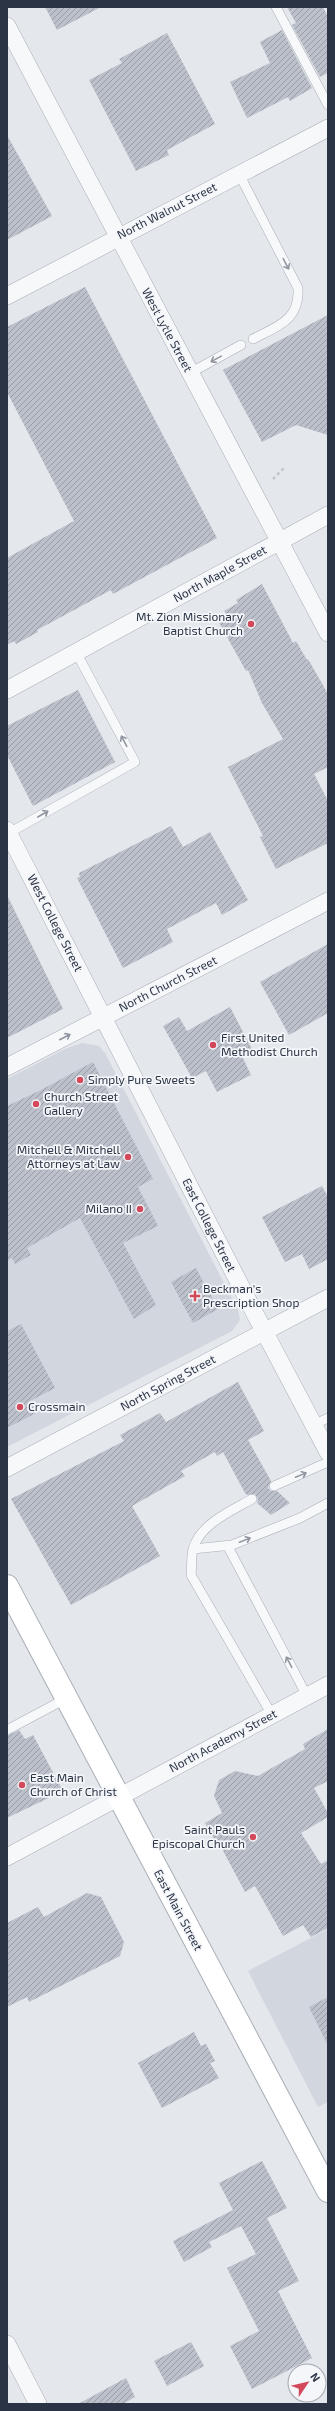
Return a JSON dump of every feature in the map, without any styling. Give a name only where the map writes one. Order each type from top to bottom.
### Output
[{"type":"street","name":"West Lytle Street","points":[[7,26],[278,542],[328,633]]},
{"type":"street","name":"North Walnut Street","points":[[7,296],[328,128]]},
{"type":"street","name":"North Maple Street","points":[[7,690],[328,515]]},
{"type":"street","name":"West College Street","points":[[8,832],[104,1017]]},
{"type":"street","name":"North Church Street","points":[[7,1067],[328,901]]},
{"type":"street","name":"East College Street","points":[[104,1017],[264,1332],[321,1422],[328,1452]]},
{"type":"street","name":"North Spring Street","points":[[7,1468],[328,1298]]},
{"type":"street","name":"East Main Street","points":[[7,1586],[326,2183]]},
{"type":"street","name":"North Academy Street","points":[[7,1857],[328,1685]]},
{"type":"street","points":[[7,2344],[38,2404]]},
{"type":"lane","points":[[276,7],[328,105]]},
{"type":"lane","points":[[238,174],[298,288],[299,301],[293,315],[253,339]]},
{"type":"lane","points":[[190,374],[241,345]]},
{"type":"lane","points":[[8,832],[135,762],[76,652]]},
{"type":"lane","points":[[274,1486],[328,1462]]},
{"type":"lane","points":[[252,1499],[218,1519],[202,1534],[193,1549],[191,1575],[272,1715]]},
{"type":"lane","points":[[193,1549],[227,1545],[300,1518],[328,1503]]},
{"type":"lane","points":[[227,1545],[307,1696]]},
{"type":"lane","points":[[7,1730],[67,1698]]},
{"type":"path","points":[[273,479],[285,467]]},
{"type":"shaded area","points":[[82,1043],[99,1046],[105,1053],[238,1310],[240,1320],[232,1331],[7,1447],[7,1079],[65,1049]]},
{"type":"shaded area","points":[[328,1929],[328,2102],[318,2107],[248,1971]]},
{"type":"building","points":[[45,7],[101,7],[57,30]]},
{"type":"building","points":[[287,7],[323,7],[328,17],[328,73],[320,77],[292,25],[296,23]]},
{"type":"building","points":[[282,30],[312,88],[290,101],[288,97],[247,118],[230,82],[270,63],[260,42]]},
{"type":"building","points":[[167,33],[215,124],[167,150],[169,155],[136,171],[89,80],[122,63],[119,59]]},
{"type":"building","points":[[7,135],[52,216],[7,240]]},
{"type":"building","points":[[85,287],[217,538],[113,594],[111,590],[37,630],[38,632],[16,644],[14,641],[7,645],[7,558],[74,521],[7,392],[7,327]]},
{"type":"building","points":[[328,315],[328,435],[296,425],[262,442],[223,370]]},
{"type":"building","points":[[262,584],[293,643],[296,641],[328,694],[328,767],[314,774],[328,801],[328,843],[276,869],[260,837],[263,836],[228,767],[283,739],[262,703],[248,670],[246,671],[217,619],[226,614],[224,611],[238,603],[236,600]]},
{"type":"building","points":[[78,690],[115,762],[33,806],[7,755],[7,726]]},
{"type":"building","points":[[171,826],[183,847],[210,832],[248,900],[222,915],[216,903],[167,929],[173,942],[123,968],[77,878],[80,877],[79,873]]},
{"type":"building","points":[[7,895],[63,1009],[7,1038]]},
{"type":"building","points":[[328,944],[328,1013],[289,1035],[260,982]]},
{"type":"building","name":"First United Methodist Church","points":[[230,1007],[253,1051],[242,1056],[251,1075],[217,1092],[206,1071],[192,1078],[163,1026],[179,1017],[187,1031]]},
{"type":"building","points":[[93,1062],[153,1179],[138,1187],[158,1226],[123,1243],[156,1305],[134,1319],[80,1218],[27,1248],[31,1255],[15,1264],[12,1258],[7,1261],[7,1106],[39,1091]]},
{"type":"building","points":[[322,1186],[328,1197],[328,1259],[309,1269],[302,1254],[285,1262],[262,1217]]},
{"type":"building","name":"Beckman's Prescription Shop","points":[[196,1268],[218,1309],[193,1323],[171,1282]]},
{"type":"building","points":[[21,1324],[55,1388],[30,1401],[36,1413],[7,1428],[7,1331]]},
{"type":"building","points":[[238,1382],[264,1431],[248,1440],[271,1481],[268,1488],[271,1491],[277,1491],[290,1503],[271,1515],[257,1503],[258,1499],[255,1494],[247,1495],[245,1493],[223,1452],[217,1456],[215,1452],[181,1471],[185,1476],[132,1506],[160,1556],[71,1605],[11,1499],[124,1441],[120,1435],[160,1413],[166,1422]]},
{"type":"building","points":[[328,1729],[328,1781],[314,1788],[328,1813],[328,1817],[301,1833],[321,1864],[328,1860],[328,1928],[311,1937],[303,1925],[283,1936],[255,1886],[245,1892],[220,1845],[218,1846],[205,1823],[222,1813],[214,1796],[219,1780],[235,1771],[258,1776],[305,1749],[303,1744]]},
{"type":"building","points":[[19,1730],[25,1739],[33,1735],[63,1791],[7,1818],[7,1736]]},
{"type":"building","points":[[87,1893],[101,1897],[124,1942],[120,1956],[29,2002],[27,1997],[7,2007],[7,1923],[38,1907],[44,1917]]},
{"type":"building","points":[[328,1997],[328,2046],[309,2007]]},
{"type":"building","points":[[194,2032],[201,2046],[206,2044],[215,2061],[210,2063],[219,2078],[162,2108],[138,2063]]},
{"type":"building","points":[[262,2161],[287,2208],[267,2218],[299,2281],[278,2291],[312,2358],[302,2363],[287,2363],[287,2371],[252,2389],[230,2346],[259,2331],[227,2268],[256,2254],[241,2226],[209,2242],[212,2247],[184,2262],[173,2241],[233,2210],[219,2183]]},
{"type":"building","points":[[191,2342],[204,2366],[167,2386],[154,2361]]},
{"type":"building","points":[[126,2378],[135,2397],[123,2404],[78,2404]]},
{"type":"place","name":"Mt. Zion Missionary Baptist Church","points":[[251,624]]},
{"type":"place","name":"First United Methodist Church","points":[[213,1045]]},
{"type":"place","name":"Simply Pure Sweets","points":[[80,1080]]},
{"type":"place","name":"Church Street Gallery","points":[[36,1104]]},
{"type":"place","name":"Mitchell & Mitchell Attorneys at Law","points":[[128,1157]]},
{"type":"place","name":"Milano II","points":[[140,1209]]},
{"type":"place","name":"Beckman's Prescription Shop","points":[[195,1296]]},
{"type":"place","name":"Crossmain","points":[[20,1407]]},
{"type":"place","name":"East Main Church of Christ","points":[[22,1785]]},
{"type":"place","name":"Saint Pauls Episcopal Church","points":[[253,1837]]}]
